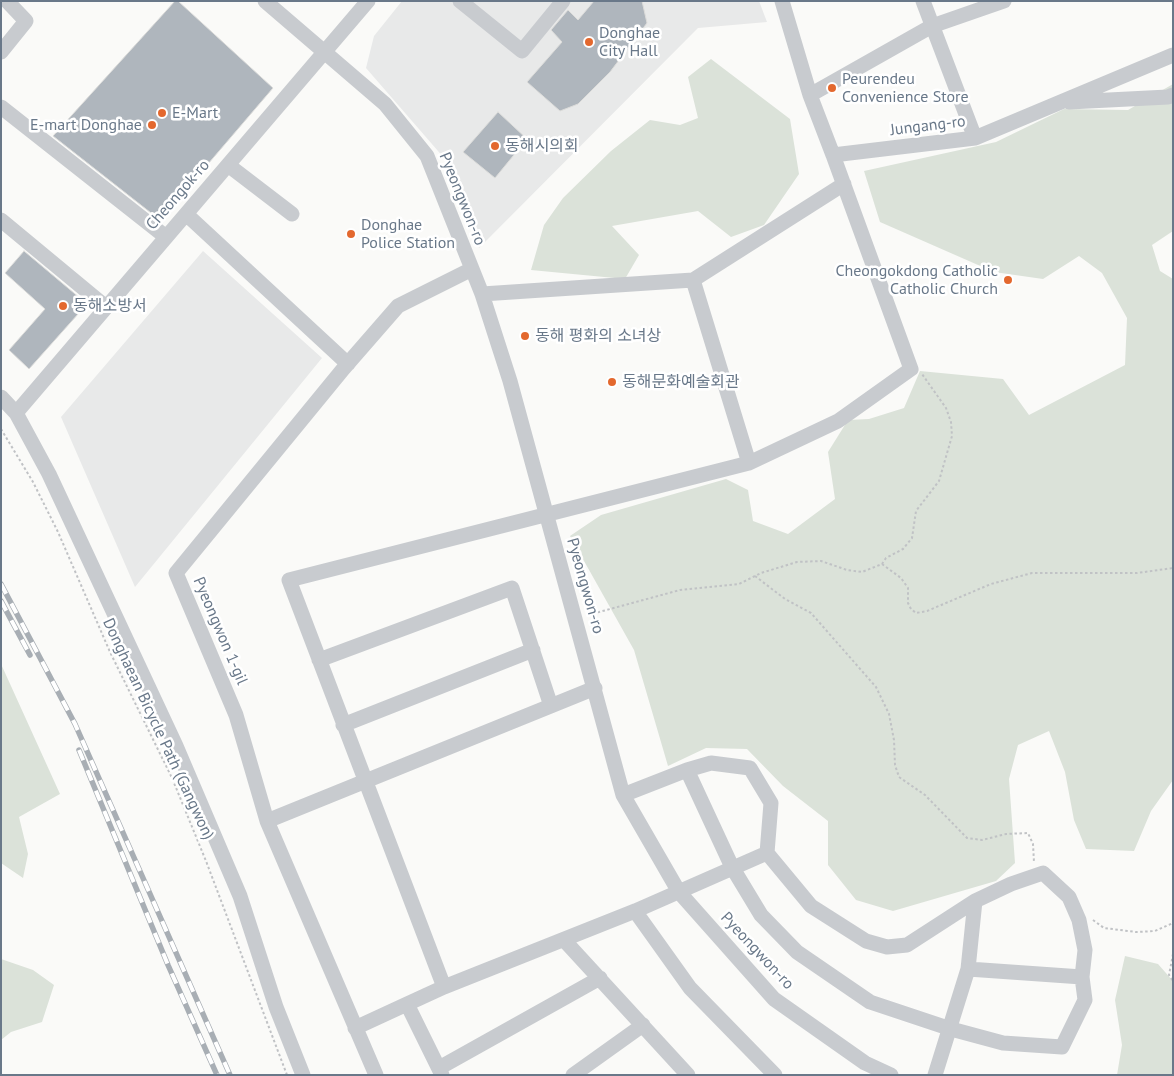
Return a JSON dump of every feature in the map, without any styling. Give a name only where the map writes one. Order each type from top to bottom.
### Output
[{"type":"street","points":[[1,52],[26,21],[7,1]]},
{"type":"street","name":"Pyeongwon-ro","points":[[265,1],[384,104],[427,156],[482,294],[510,381],[623,795],[679,892],[774,999],[865,1063],[891,1075]]},
{"type":"street","name":"Cheongok-ro","points":[[16,412],[323,51],[368,1]]},
{"type":"street","points":[[460,1],[522,51],[563,1]]},
{"type":"street","points":[[444,987],[289,580],[547,516],[749,463],[838,421],[911,369],[810,95],[782,1]]},
{"type":"street","points":[[923,1],[975,138]]},
{"type":"street","points":[[810,95],[932,26],[1004,1]]},
{"type":"street","name":"Jungang-ro","points":[[833,155],[975,138],[1173,55]]},
{"type":"street","points":[[1058,103],[1168,97],[1173,94]]},
{"type":"street","points":[[1,107],[166,237]]},
{"type":"street","points":[[228,165],[292,214]]},
{"type":"street","points":[[482,294],[693,280],[844,184]]},
{"type":"street","points":[[186,214],[348,364]]},
{"type":"street","points":[[1,220],[106,307]]},
{"type":"street","name":"Pyeongwon 1-gil","points":[[376,1075],[267,821],[236,715],[176,573],[398,306],[472,269]]},
{"type":"street","points":[[693,280],[749,463]]},
{"type":"street","points":[[1,397],[16,412],[49,474],[180,754],[240,896],[276,1007],[303,1075]]},
{"type":"street","points":[[319,660],[512,588],[551,706]]},
{"type":"street","points":[[343,725],[533,650]]},
{"type":"street","points":[[267,821],[595,688]]},
{"type":"street","points":[[623,795],[687,770],[711,763],[750,768],[771,803],[767,853],[811,906],[866,941],[887,947],[907,945],[975,901],[1043,873],[1068,897],[1079,920],[1085,950],[1082,977],[1085,1000],[1062,1047],[1003,1043],[950,1029],[870,1002],[797,952],[761,915],[732,867],[687,770]]},
{"type":"street","points":[[355,1028],[444,987],[635,912],[732,867],[767,853]]},
{"type":"street","points":[[935,1075],[968,969],[975,901]]},
{"type":"street","points":[[635,912],[690,988],[768,1073]]},
{"type":"street","points":[[564,940],[643,1025],[683,1073]]},
{"type":"street","points":[[968,969],[1082,977]]},
{"type":"street","points":[[407,1004],[441,1072],[600,978]]},
{"type":"street","points":[[573,1075],[643,1025]]},
{"type":"path","points":[[576,618],[680,590],[739,584],[778,567],[806,561],[828,562],[854,572],[869,570],[882,564],[886,558],[903,549],[915,532],[914,516],[939,481],[952,436],[949,414],[943,403],[916,364],[908,362]]},
{"type":"path","name":"Donghaean Bicycle Path (Gangwon)","points":[[1,429],[33,482],[58,532],[110,652],[172,778],[287,1075]]},
{"type":"path","points":[[882,564],[901,578],[908,588],[908,603],[916,613],[922,613],[991,584],[1032,573],[1137,573],[1173,568]]},
{"type":"path","points":[[755,576],[785,598],[811,613],[876,687],[889,714],[894,740],[895,765],[899,777],[924,794],[968,838],[982,840],[1006,834],[1028,833],[1033,844],[1035,876]]},
{"type":"path","points":[[1079,920],[1092,919],[1104,928],[1136,932],[1154,931],[1173,923]]},
{"type":"path","points":[[1173,954],[1169,975],[1173,981]]},
{"type":"shaded area","points":[[402,1],[759,1],[767,22],[698,28],[479,248],[451,166],[366,68],[374,36]]},
{"type":"shaded area","points":[[711,59],[790,119],[799,174],[764,225],[731,237],[698,211],[612,226],[639,255],[625,279],[531,270],[544,225],[563,198],[611,151],[650,120],[680,125],[698,118],[688,77]]},
{"type":"shaded area","points":[[1173,84],[1173,231],[1152,245],[1160,271],[1173,279],[1173,780],[1151,811],[1134,851],[1086,849],[1074,820],[1065,772],[1049,731],[1018,745],[1009,779],[1015,863],[996,881],[893,911],[856,900],[828,865],[828,821],[783,786],[747,749],[706,748],[668,766],[634,650],[570,536],[601,515],[726,479],[748,490],[753,521],[788,534],[835,499],[828,452],[848,420],[869,419],[904,408],[920,371],[1003,379],[1029,415],[1125,365],[1127,318],[1102,273],[1079,256],[1043,279],[994,272],[880,222],[864,171],[996,142],[1064,109],[1128,110]]},
{"type":"shaded area","points":[[203,251],[322,358],[135,587],[61,417]]},
{"type":"shaded area","points":[[1,664],[60,794],[19,817],[28,854],[23,878],[1,863]]},
{"type":"shaded area","points":[[1125,956],[1158,964],[1173,981],[1173,1075],[1117,1075],[1122,1045],[1115,1000]]},
{"type":"shaded area","points":[[1,959],[33,970],[54,985],[42,1022],[11,1032],[1,1040]]},
{"type":"building","name":"E-Mart","points":[[175,1],[178,1],[273,88],[160,220],[53,136]]},
{"type":"building","points":[[594,1],[642,1],[647,23],[610,72],[578,104],[560,111],[527,82],[562,42],[551,30],[568,10],[578,20]]},
{"type":"building","name":"동해시의회","points":[[498,112],[527,139],[495,178],[463,152]]},
{"type":"building","name":"동해소방서","points":[[24,251],[87,304],[29,369],[9,350],[45,309],[5,273]]},
{"type":"railway","points":[[1,584],[75,724],[230,1075]]},
{"type":"railway","points":[[1,601],[30,655]]},
{"type":"railway","points":[[79,750],[168,965],[217,1075]]},
{"type":"place","name":"Donghae City Hall","points":[[589,42]]},
{"type":"place","name":"Peurendeu Convenience Store","points":[[832,88]]},
{"type":"place","name":"E-Mart","points":[[162,113]]},
{"type":"place","name":"E-mart Donghae","points":[[152,125]]},
{"type":"place","name":"동해시의회","points":[[495,146]]},
{"type":"place","name":"Donghae Police Station","points":[[351,234]]},
{"type":"place","name":"Cheongokdong Catholic Catholic Church","points":[[1008,280]]},
{"type":"place","name":"동해소방서","points":[[63,306]]},
{"type":"place","name":"동해 평화의 소녀상","points":[[525,336]]},
{"type":"place","name":"동해문화예술회관","points":[[612,382]]}]
